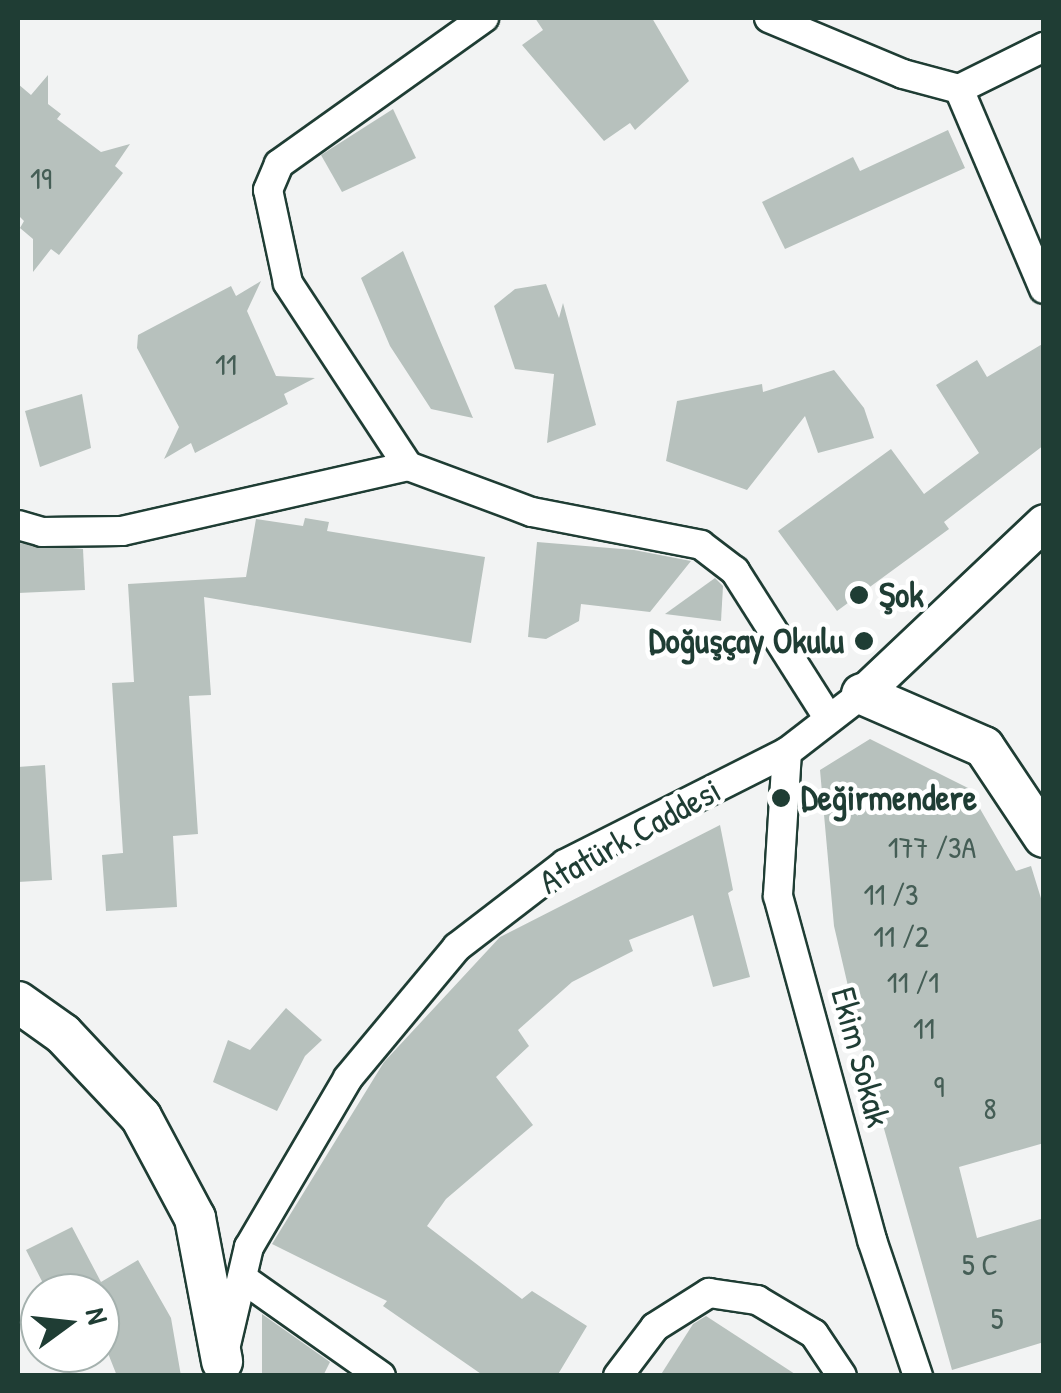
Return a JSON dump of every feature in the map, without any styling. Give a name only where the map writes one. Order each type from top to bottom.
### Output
[{"type":"main road","points":[[862,694],[984,747],[1044,837]]},
{"type":"main road","points":[[18,1002],[63,1034],[141,1117],[195,1218],[222,1368]]},
{"type":"street","points":[[408,466],[288,283],[268,190],[279,164],[447,50],[484,18]]},
{"type":"street","points":[[769,18],[903,74],[960,89],[1044,46]]},
{"type":"street","points":[[960,89],[1044,289]]},
{"type":"street","points":[[18,525],[42,532],[122,531],[408,466],[532,512],[701,546],[735,570],[829,719]]},
{"type":"street","name":"Atatürk Caddesi","points":[[222,1368],[249,1247],[348,1078],[457,947],[564,864],[787,752],[862,694],[1044,522]]},
{"type":"street","name":"Ekim Sokak","points":[[787,752],[778,896],[872,1240],[918,1376]]},
{"type":"street","points":[[242,1278],[380,1376]]},
{"type":"street","points":[[618,1376],[655,1327],[709,1294],[758,1300],[814,1334],[842,1376]]},
{"type":"building","points":[[535,18],[652,18],[689,81],[635,130],[630,123],[604,141],[522,45],[543,30]]},
{"type":"building","points":[[48,75],[48,104],[61,114],[57,119],[101,152],[130,144],[115,166],[123,173],[59,255],[51,249],[33,272],[33,239],[20,228],[24,221],[18,215],[18,84],[31,95]]},
{"type":"building","points":[[393,109],[416,158],[342,192],[321,155]]},
{"type":"building","points":[[948,130],[965,168],[785,249],[762,202],[853,157],[860,171]]},
{"type":"building","points":[[403,251],[473,418],[431,409],[390,346],[361,278]]},
{"type":"building","points":[[261,281],[247,311],[276,376],[315,378],[284,394],[288,404],[195,453],[191,443],[164,459],[179,427],[137,348],[138,335],[231,286],[236,296]]},
{"type":"building","points":[[546,284],[559,318],[563,303],[596,425],[547,443],[554,374],[515,369],[494,306],[515,289]]},
{"type":"building","points":[[1044,343],[1044,445],[944,522],[949,529],[837,611],[778,531],[891,449],[924,494],[979,453],[936,385],[977,360],[987,377]]},
{"type":"building","points":[[834,370],[864,408],[874,438],[818,453],[805,416],[747,490],[666,461],[677,401],[762,384],[763,392]]},
{"type":"building","points":[[82,394],[91,448],[40,467],[25,411]]},
{"type":"building","points":[[305,518],[329,522],[327,531],[485,557],[471,643],[204,597],[211,695],[189,696],[198,834],[173,836],[177,907],[106,911],[102,855],[123,853],[112,683],[134,682],[128,584],[246,577],[256,519],[303,526]]},
{"type":"building","points":[[537,542],[634,550],[691,561],[650,612],[581,604],[579,621],[546,639],[528,637]]},
{"type":"building","points":[[18,543],[83,549],[85,590],[18,593]]},
{"type":"building","points":[[715,578],[723,586],[721,621],[665,614]]},
{"type":"building","points":[[870,739],[968,788],[1016,871],[1031,866],[1044,908],[1044,1143],[959,1167],[977,1238],[1044,1218],[1044,1342],[952,1370],[868,1072],[834,926],[820,770]]},
{"type":"building","points":[[45,765],[52,880],[18,882],[18,767]]},
{"type":"building","points":[[720,825],[733,890],[728,893],[750,977],[713,987],[693,915],[629,940],[633,951],[572,982],[518,1030],[529,1046],[496,1077],[533,1125],[446,1199],[427,1226],[522,1299],[532,1291],[587,1326],[557,1376],[484,1376],[383,1306],[387,1301],[272,1244],[384,1062],[500,937]]},
{"type":"building","points":[[286,1008],[322,1040],[305,1056],[277,1111],[213,1082],[228,1040],[250,1050]]},
{"type":"building","points":[[72,1227],[96,1273],[38,1273],[26,1250]]},
{"type":"building","points":[[138,1260],[171,1318],[181,1376],[117,1376],[120,1273],[116,1273]]},
{"type":"building","points":[[262,1314],[330,1362],[323,1376],[262,1376]]},
{"type":"building","points":[[706,1316],[798,1376],[660,1376],[693,1324]]},
{"type":"place","name":"Şok","points":[[859,595]]},
{"type":"place","name":"Doğuşçay Okulu","points":[[864,641]]},
{"type":"place","name":"Değirmendere","points":[[781,798]]}]
